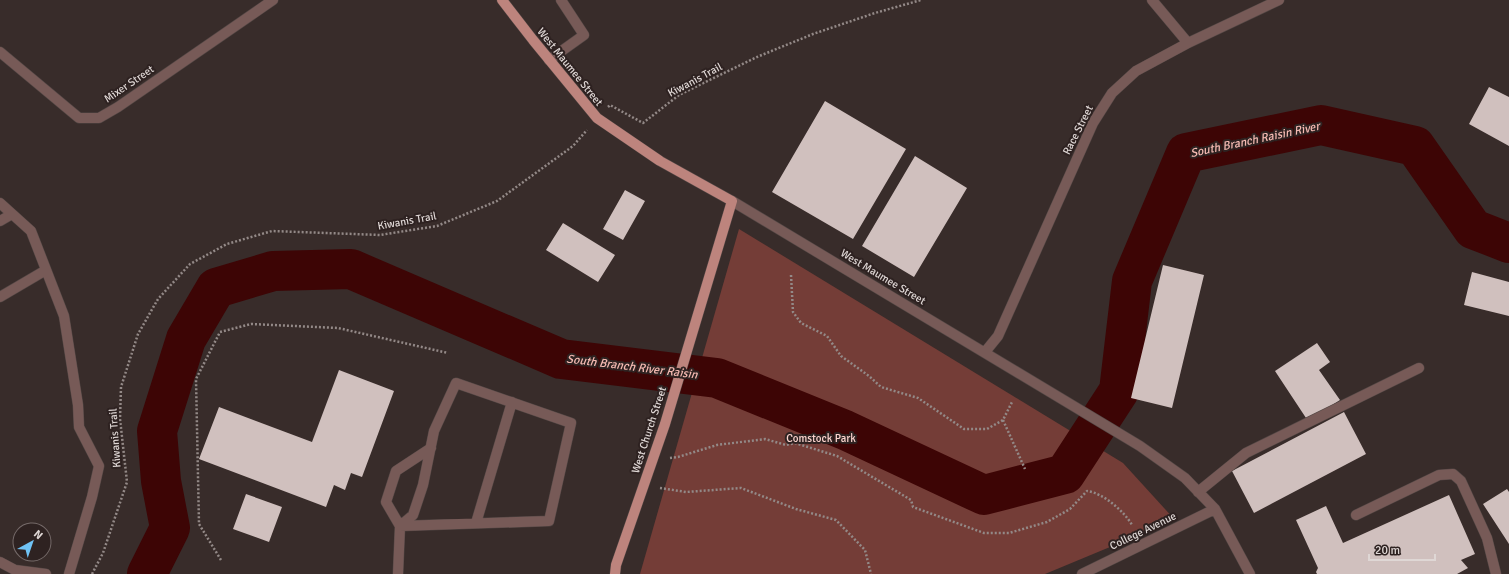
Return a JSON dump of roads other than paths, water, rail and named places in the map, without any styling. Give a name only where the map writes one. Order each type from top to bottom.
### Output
[{"type":"main road","name":"West Maumee Street","points":[[502,0],[597,118],[660,161],[732,201]]},
{"type":"main road","name":"West Church Street","points":[[615,574],[616,565],[665,424],[732,201]]},
{"type":"street","name":"Mixer Street","points":[[0,52],[79,118],[99,118],[118,107],[273,0]]},
{"type":"street","points":[[549,60],[584,35],[561,0]]},
{"type":"street","points":[[1152,0],[1188,42]]},
{"type":"street","name":"Race Street","points":[[985,352],[998,336],[1093,123],[1112,93],[1136,71],[1188,42],[1279,0]]},
{"type":"street","name":"West Maumee Street","points":[[732,201],[985,352],[1051,394],[1140,446],[1184,478],[1215,509],[1250,574]]},
{"type":"street","points":[[0,203],[31,231],[64,316],[78,405],[79,426],[99,466],[92,497],[69,574]]},
{"type":"street","points":[[0,221],[12,214]]},
{"type":"street","points":[[0,297],[46,270]]},
{"type":"street","points":[[1198,492],[1246,454],[1419,368]]},
{"type":"street","points":[[456,383],[571,423],[549,521],[400,526],[413,515],[423,485],[434,432],[456,383]]},
{"type":"street","points":[[476,523],[512,402]]},
{"type":"street","points":[[398,574],[400,526],[386,502],[396,471],[431,448]]},
{"type":"street","points":[[1356,515],[1439,475],[1453,474],[1461,481],[1487,538],[1496,574]]},
{"type":"street","name":"College Avenue","points":[[1082,574],[1215,509]]},
{"type":"street","points":[[0,562],[14,572],[46,574]]},
{"type":"waterway","name":"South Branch River Raisin","points":[[147,574],[170,528],[161,481],[157,431],[186,339],[216,288],[273,271],[351,269],[561,359],[717,378],[845,430],[984,495],[1065,474],[1119,391],[1132,281],[1186,153],[1321,125],[1415,146],[1473,229],[1509,243]]},
{"type":"water label","name":"South Branch Raisin River","points":[[1255,140]]},
{"type":"park label","name":"Comstock Park","points":[[821,438]]}]
